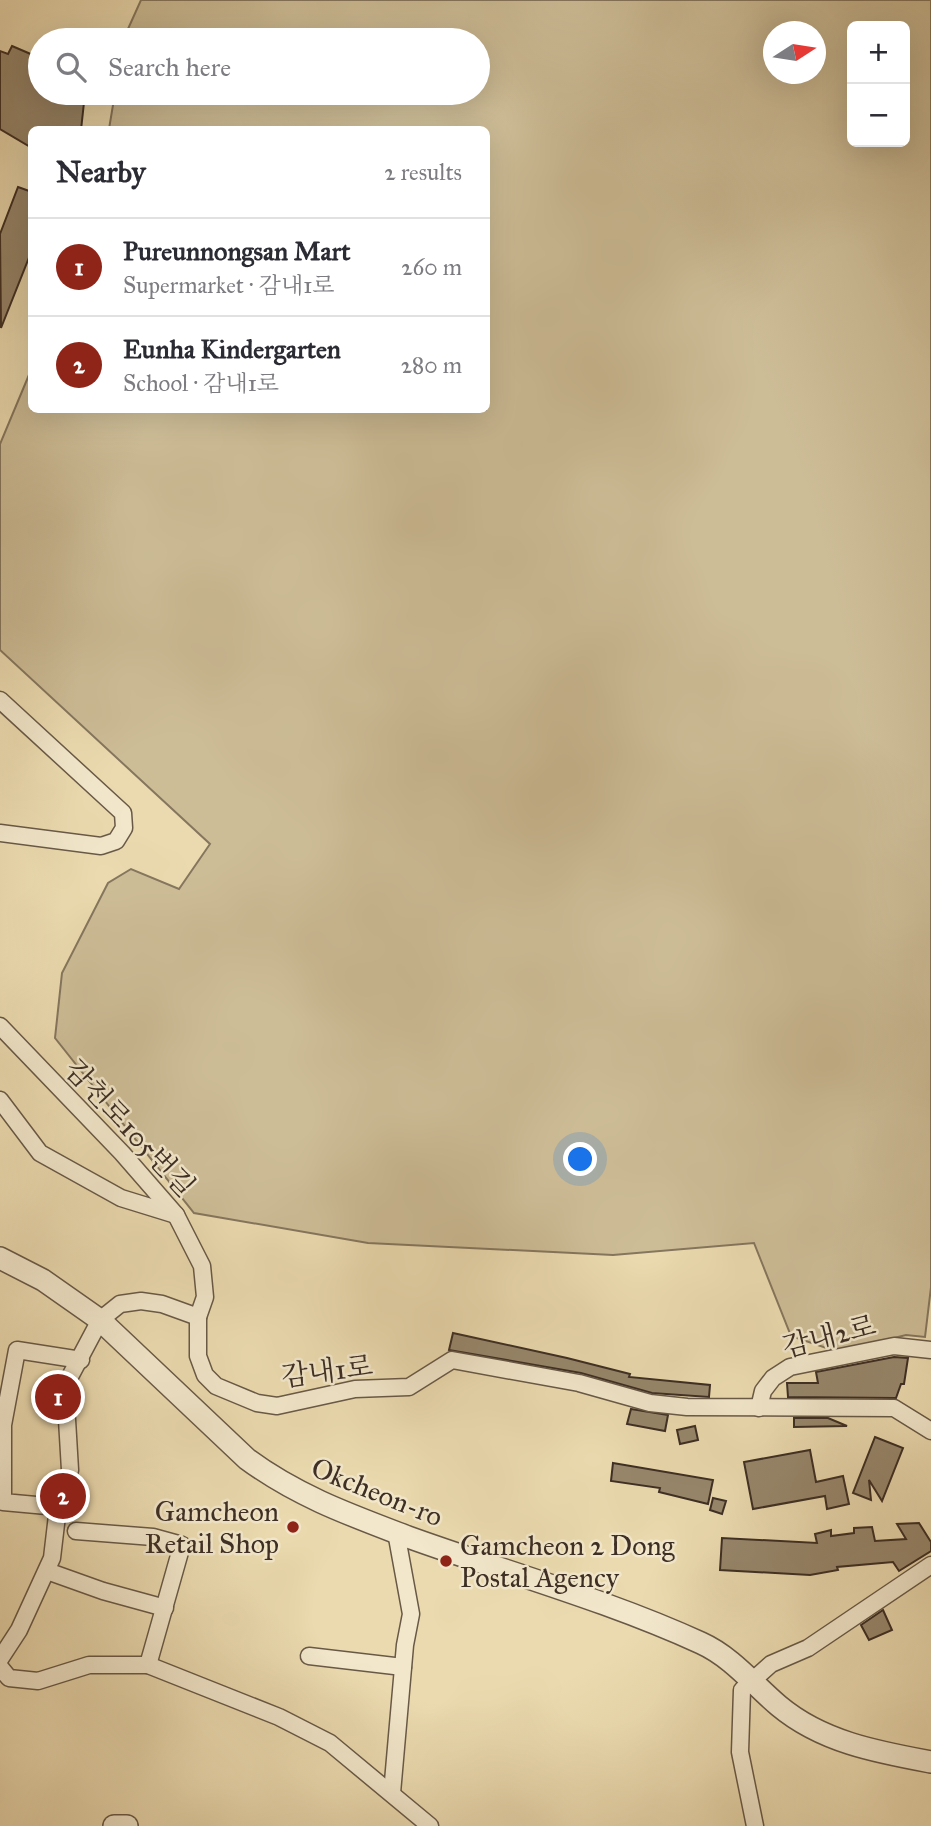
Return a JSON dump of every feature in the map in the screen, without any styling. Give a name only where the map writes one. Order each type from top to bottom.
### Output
[{"type":"street","points":[[0,700],[123,813],[124,828],[116,841],[101,846],[0,833]]},
{"type":"street","name":"감천로105번길","points":[[0,1026],[131,1163],[176,1215],[202,1266],[205,1297],[198,1317]]},
{"type":"street","points":[[0,1100],[40,1153],[121,1198],[176,1215]]},
{"type":"street","name":"Okcheon-ro","points":[[0,1258],[43,1280],[100,1320],[247,1459],[273,1478],[317,1502],[665,1627],[721,1654],[786,1712],[825,1737],[931,1762]]},
{"type":"street","points":[[0,1659],[11,1645],[52,1558],[58,1507],[70,1470],[65,1387],[100,1320],[120,1304],[141,1301],[162,1304],[198,1317]]},
{"type":"street","name":"감내1로","points":[[198,1317],[198,1356],[205,1376],[215,1386],[257,1403],[277,1406],[355,1389],[409,1387],[452,1360],[579,1383],[650,1403],[687,1407],[894,1408],[931,1431]]},
{"type":"street","name":"감내2로","points":[[759,1408],[763,1391],[773,1378],[790,1367],[894,1346],[931,1350]]},
{"type":"street","points":[[0,1349],[81,1360]]},
{"type":"street","points":[[17,1350],[3,1425],[3,1502],[58,1507]]},
{"type":"street","points":[[76,1531],[141,1536],[182,1545],[148,1665]]},
{"type":"street","points":[[393,1793],[403,1667],[411,1614],[396,1532]]},
{"type":"street","points":[[755,1826],[740,1752],[742,1690],[754,1683],[771,1664],[808,1648],[931,1565]]},
{"type":"street","points":[[47,1571],[103,1591],[166,1608]]},
{"type":"street","points":[[309,1656],[403,1667]]},
{"type":"street","points":[[0,1667],[9,1678],[38,1681],[89,1665],[148,1665],[279,1717],[330,1743],[430,1826]]},
{"type":"street","points":[[114,1826],[127,1826]]},
{"type":"shaded area","points":[[141,0],[931,0],[931,1287],[925,1337],[906,1335],[838,1352],[791,1336],[754,1243],[613,1255],[368,1243],[194,1213],[55,1038],[62,973],[108,883],[131,869],[179,889],[210,844],[0,650],[0,444],[28,377],[28,413],[490,413],[490,126],[110,126],[113,105],[490,105],[490,28],[128,28]]},
{"type":"building","points":[[12,46],[28,53],[28,105],[84,105],[81,126],[28,126],[28,146],[0,129],[0,51],[8,54]]},
{"type":"building","points":[[18,187],[28,191],[28,260],[1,328],[0,234]]},
{"type":"building","points":[[453,1333],[567,1358],[630,1374],[629,1377],[710,1385],[709,1397],[652,1393],[581,1373],[449,1350]]},
{"type":"building","points":[[894,1357],[908,1358],[904,1384],[901,1384],[896,1398],[788,1397],[787,1383],[818,1383],[816,1372]]},
{"type":"building","points":[[631,1409],[668,1415],[665,1431],[627,1424]]},
{"type":"building","points":[[794,1418],[828,1418],[847,1426],[794,1427]]},
{"type":"building","points":[[695,1426],[698,1440],[680,1444],[677,1430]]},
{"type":"building","points":[[875,1437],[903,1448],[882,1501],[869,1480],[871,1500],[853,1493]]},
{"type":"building","points":[[810,1450],[816,1482],[843,1476],[849,1504],[827,1509],[825,1496],[753,1509],[744,1462]]},
{"type":"building","points":[[613,1463],[713,1480],[708,1504],[659,1492],[660,1488],[611,1481]]},
{"type":"building","points":[[713,1498],[726,1501],[722,1514],[710,1510]]},
{"type":"building","points":[[919,1523],[931,1542],[931,1551],[899,1571],[893,1562],[837,1567],[838,1570],[810,1575],[720,1570],[722,1538],[817,1543],[815,1534],[831,1530],[831,1536],[854,1533],[854,1528],[872,1527],[875,1541],[906,1539],[897,1524]]},
{"type":"building","points":[[883,1610],[892,1630],[869,1640],[861,1625]]},
{"type":"place","name":"Pureunnongsan Mart","points":[[58,1397]]},
{"type":"place","name":"Eunha Kindergarten","points":[[63,1496]]},
{"type":"place","name":"Gamcheon Retail Shop","points":[[293,1527]]},
{"type":"place","name":"Gamcheon 2 Dong Postal Agency","points":[[446,1561]]}]
